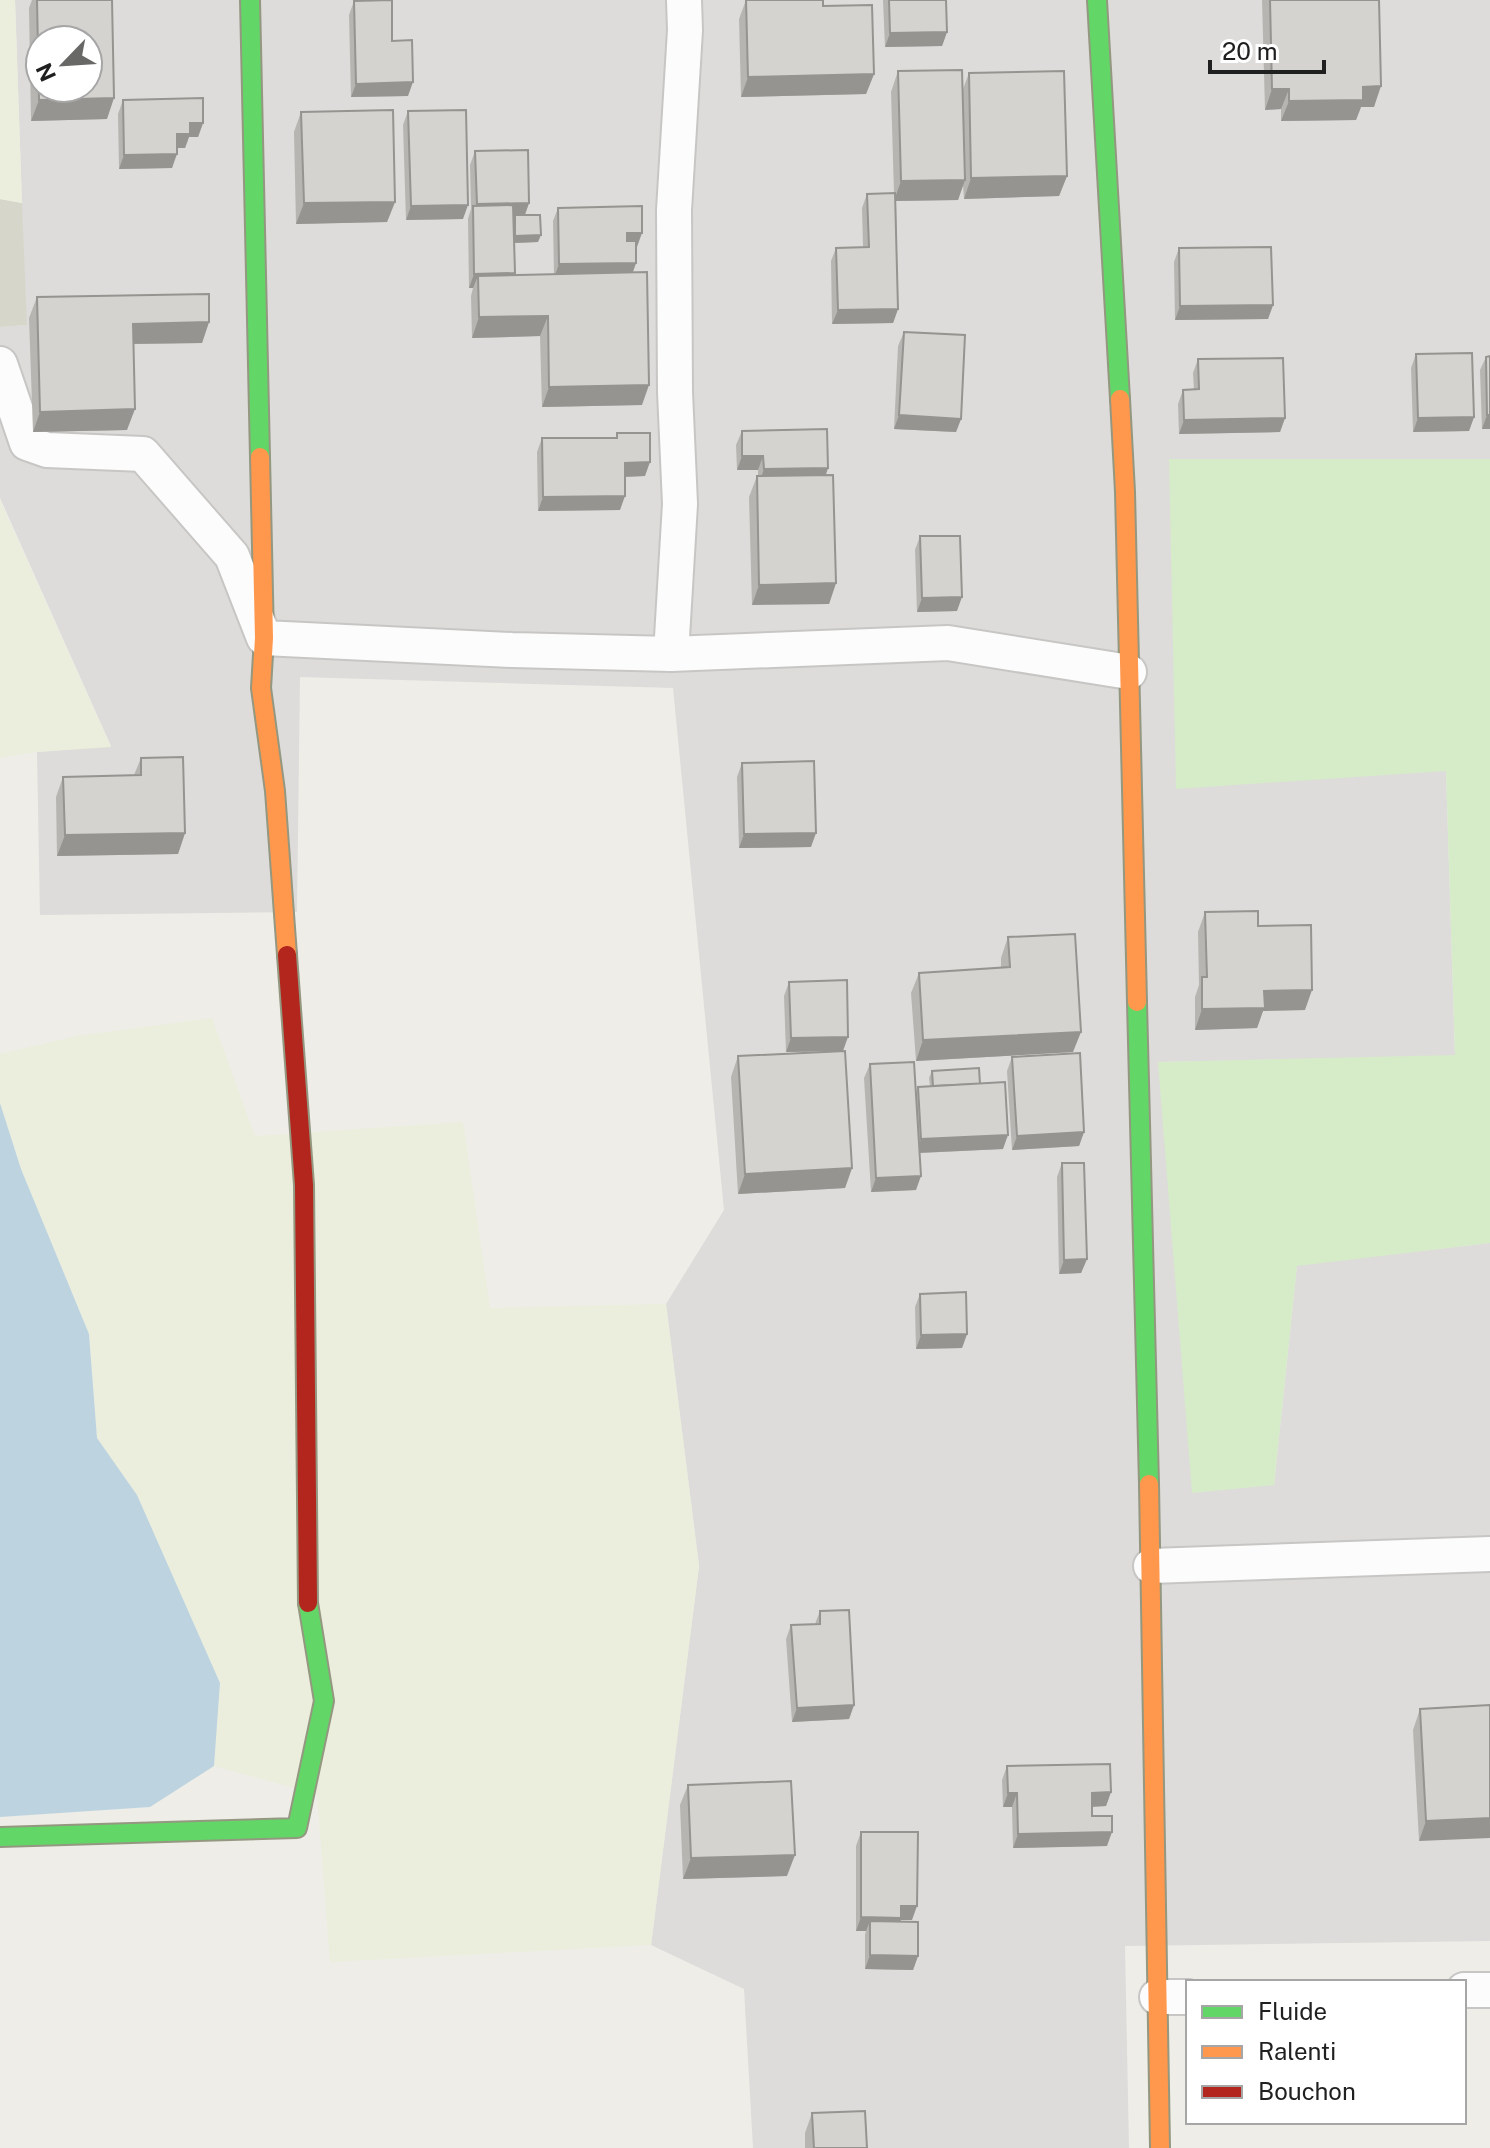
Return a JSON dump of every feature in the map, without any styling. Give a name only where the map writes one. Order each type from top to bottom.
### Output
[{"type":"street","points":[[0,1837],[297,1828],[324,1701],[308,1601],[304,1185],[275,791],[261,688],[264,638],[250,0]]},
{"type":"street","points":[[671,654],[680,504],[675,392],[674,210],[685,30],[684,0]]},
{"type":"street","points":[[1097,0],[1125,492],[1151,1566],[1172,1997],[1160,2148]]},
{"type":"street","points":[[0,364],[27,443],[47,450],[143,454],[232,556],[264,638]]},
{"type":"street","points":[[264,638],[671,654],[948,643],[1129,672]]},
{"type":"street","points":[[1151,1566],[1490,1554]]},
{"type":"street","points":[[1466,1990],[1490,1990]]},
{"type":"shaded area","points":[[15,0],[1490,0],[1490,459],[1169,459],[1446,771],[1455,1056],[1159,1062],[1274,1485],[1297,1265],[1490,1243],[1490,1941],[1125,1946],[1129,2148],[753,2148],[744,1989],[651,1945],[699,1566],[666,1304],[724,1210],[673,688],[300,677],[297,912],[40,915],[37,752],[111,746],[0,498],[0,327],[26,325]]},
{"type":"shaded area","points":[[0,199],[22,203],[27,325],[0,327]]},
{"type":"green space","points":[[0,0],[15,0],[22,203],[0,199]]},
{"type":"green space","points":[[1169,459],[1490,459],[1490,1243],[1297,1266],[1274,1485],[1192,1493],[1158,1062],[1455,1055],[1446,771],[1176,789]]},
{"type":"green space","points":[[0,498],[2,505],[111,747],[0,758]]},
{"type":"green space","points":[[212,1018],[255,1136],[463,1122],[490,1308],[666,1304],[699,1566],[651,1945],[330,1962],[317,1794],[214,1766],[220,1683],[137,1495],[97,1438],[89,1334],[21,1169],[0,1103],[0,1054],[77,1036]]},
{"type":"water","points":[[0,1103],[21,1169],[89,1334],[97,1438],[137,1495],[220,1683],[214,1766],[150,1807],[0,1817]]},
{"type":"building","points":[[37,0],[112,0],[114,98],[104,98],[104,24],[37,24]]},
{"type":"building","points":[[392,0],[392,41],[412,40],[413,82],[356,84],[354,1]]},
{"type":"building","points":[[746,0],[823,0],[823,6],[872,5],[874,74],[748,77]]},
{"type":"building","points":[[889,0],[946,0],[947,32],[890,33]]},
{"type":"building","points":[[1270,0],[1379,0],[1381,86],[1363,87],[1363,100],[1289,101],[1289,89],[1272,89]]},
{"type":"building","points":[[962,70],[965,180],[901,181],[898,71]]},
{"type":"building","points":[[1064,71],[1067,176],[971,178],[969,73]]},
{"type":"building","points":[[203,98],[203,123],[190,123],[190,134],[177,134],[177,154],[124,155],[123,100]]},
{"type":"building","points":[[393,110],[395,202],[304,203],[301,112]]},
{"type":"building","points":[[466,110],[468,205],[411,206],[408,111]]},
{"type":"building","points":[[528,150],[529,203],[477,204],[475,151]]},
{"type":"building","points":[[895,193],[898,309],[838,310],[836,248],[869,247],[867,194]]},
{"type":"building","points":[[513,205],[515,273],[474,274],[473,206]]},
{"type":"building","points":[[642,206],[642,233],[627,233],[627,241],[636,241],[636,263],[559,264],[558,208]]},
{"type":"building","points":[[515,215],[540,215],[541,235],[515,236]]},
{"type":"building","points":[[1271,247],[1273,305],[1180,306],[1179,248]]},
{"type":"building","points":[[647,272],[649,385],[549,387],[548,316],[479,317],[478,276]]},
{"type":"building","points":[[209,294],[209,322],[133,324],[135,409],[40,412],[37,297]]},
{"type":"building","points":[[904,332],[965,335],[961,419],[899,415]]},
{"type":"building","points":[[1472,353],[1474,417],[1418,418],[1416,354]]},
{"type":"building","points":[[1490,356],[1490,415],[1487,415],[1486,357]]},
{"type":"building","points":[[1283,358],[1285,418],[1184,420],[1183,390],[1199,389],[1198,359]]},
{"type":"building","points":[[827,429],[828,468],[764,469],[763,456],[742,456],[742,431]]},
{"type":"building","points":[[617,433],[650,433],[650,462],[625,463],[625,496],[543,497],[542,438],[617,438]]},
{"type":"building","points":[[833,475],[836,583],[759,585],[757,476]]},
{"type":"building","points":[[920,536],[960,536],[962,597],[922,598]]},
{"type":"building","points":[[183,757],[185,833],[65,835],[63,777],[141,775],[141,758]]},
{"type":"building","points":[[814,761],[816,833],[744,834],[742,763]]},
{"type":"building","points":[[1258,911],[1258,926],[1311,925],[1312,990],[1264,991],[1265,1008],[1202,1009],[1202,977],[1207,977],[1205,912]]},
{"type":"building","points":[[1075,934],[1081,1032],[923,1040],[919,973],[1010,967],[1008,937]]},
{"type":"building","points":[[847,980],[848,1037],[791,1038],[789,982]]},
{"type":"building","points":[[845,1051],[852,1168],[745,1174],[738,1056]]},
{"type":"building","points":[[1080,1053],[1084,1132],[1017,1136],[1012,1057]]},
{"type":"building","points":[[914,1062],[921,1176],[876,1178],[870,1064]]},
{"type":"building","points":[[979,1068],[980,1084],[933,1086],[932,1071]]},
{"type":"building","points":[[1005,1082],[1008,1135],[921,1139],[918,1087]]},
{"type":"building","points":[[1062,1163],[1084,1163],[1087,1259],[1064,1260]]},
{"type":"building","points":[[966,1292],[967,1334],[921,1335],[920,1294]]},
{"type":"building","points":[[849,1610],[854,1705],[797,1708],[791,1625],[820,1624],[820,1611]]},
{"type":"building","points":[[1490,1705],[1490,1818],[1426,1821],[1420,1709]]},
{"type":"building","points":[[1110,1764],[1111,1792],[1092,1793],[1092,1816],[1112,1816],[1112,1832],[1018,1834],[1017,1793],[1008,1793],[1007,1766]]},
{"type":"building","points":[[791,1781],[795,1855],[691,1858],[688,1785]]},
{"type":"building","points":[[861,1832],[918,1832],[917,1906],[901,1906],[901,1918],[861,1917]]},
{"type":"building","points":[[870,1921],[918,1922],[918,1956],[870,1955]]},
{"type":"building","points":[[865,2111],[867,2148],[814,2148],[812,2113]]},
{"type":"traffic: fast","points":[[250,0],[260,457]]},
{"type":"traffic: fast","points":[[1097,0],[1120,399]]},
{"type":"traffic: fast","points":[[1137,1002],[1149,1484]]},
{"type":"traffic: fast","points":[[0,1837],[297,1828],[324,1701],[308,1603]]},
{"type":"traffic: slow","points":[[1120,399],[1137,1002]]},
{"type":"traffic: slow","points":[[260,457],[264,638],[261,688],[275,791],[287,955]]},
{"type":"traffic: slow","points":[[1149,1484],[1160,2148]]},
{"type":"traffic: jam","points":[[287,955],[304,1185],[308,1603]]}]
